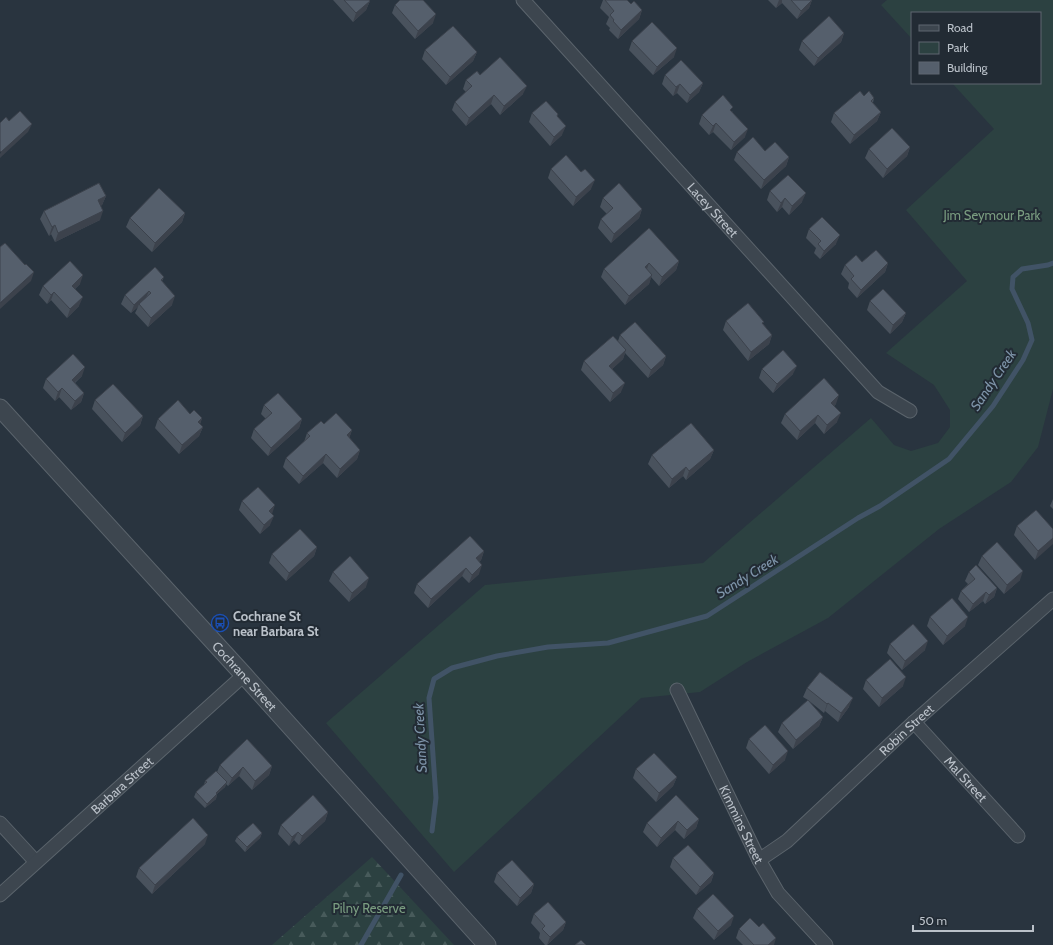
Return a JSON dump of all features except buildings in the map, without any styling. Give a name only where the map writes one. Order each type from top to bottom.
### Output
[{"type":"street","name":"Lacey Street","points":[[523,0],[878,392],[910,411]]},
{"type":"street","name":"Cochrane Street","points":[[0,408],[244,675],[487,945]]},
{"type":"street","name":"Robin Street","points":[[759,860],[787,841],[914,722],[1053,599]]},
{"type":"street","name":"Barbara Street","points":[[0,895],[244,675]]},
{"type":"street","name":"Kimmins Street","points":[[677,690],[759,860],[778,893],[826,945]]},
{"type":"street","name":"Mal Street","points":[[914,722],[1018,836]]},
{"type":"street","points":[[0,823],[36,862]]},
{"type":"green space","name":"Jim Seymour Park","points":[[887,0],[1053,0],[1053,389],[1038,447],[1011,482],[939,529],[828,618],[747,662],[700,692],[641,698],[454,872],[326,723],[485,585],[703,563],[871,418],[894,445],[911,451],[938,443],[950,427],[950,410],[934,385],[886,353],[967,281],[906,210],[994,129],[953,84],[1041,84],[1041,12],[911,12],[911,38],[881,5]]},
{"type":"green space","name":"Pilny Reserve","points":[[372,857],[454,945],[272,945]]},
{"type":"waterway","name":"Sandy Creek","points":[[432,831],[436,798],[429,698],[434,679],[452,668],[497,656],[548,647],[608,643],[707,616],[858,518],[880,506],[949,459],[993,406],[1023,360],[1032,340],[1028,323],[1012,289],[1013,277],[1022,269],[1053,263]]},
{"type":"waterway","name":"Sandy Creek","points":[[361,945],[401,875]]},
{"type":"place","name":"Cochrane St near Barbara St","points":[[220,623]]}]
